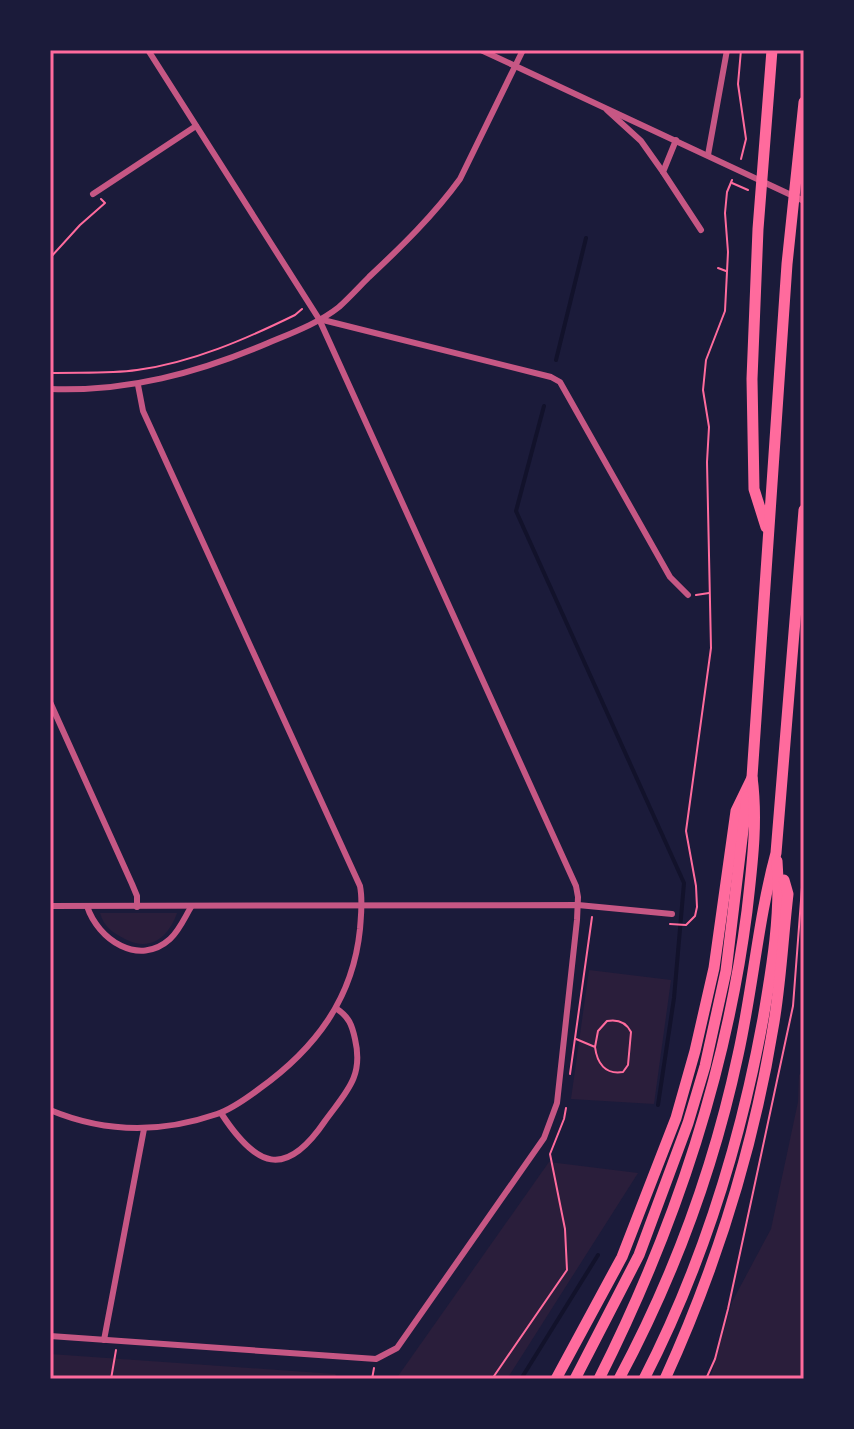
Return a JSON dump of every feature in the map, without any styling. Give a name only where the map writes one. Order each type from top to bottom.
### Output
[{"type":"highway","points":[[769,533],[754,489],[752,379],[758,229],[772,50]]},
{"type":"highway","points":[[575,1379],[639,1255],[688,1123],[705,1066],[726,971],[744,811],[752,777],[787,264],[804,102]]},
{"type":"highway","points":[[644,1379],[709,1227],[745,1109],[767,997],[779,894],[776,853],[804,510]]},
{"type":"highway","points":[[556,1379],[622,1257],[676,1118],[714,968],[736,811],[752,777]]},
{"type":"highway","points":[[599,1379],[672,1216],[724,1039],[737,980],[751,875],[757,810],[752,777]]},
{"type":"highway","points":[[619,1379],[664,1283],[698,1197],[718,1133],[737,1059],[765,892],[776,853]]},
{"type":"highway","points":[[665,1379],[716,1255],[756,1117],[775,1019],[788,894],[776,853]]},
{"type":"street","points":[[50,1336],[376,1359],[397,1348],[531,1157],[552,1121],[557,1103],[578,905],[576,886],[319,319],[148,50]]},
{"type":"street","points":[[481,50],[804,201]]},
{"type":"street","points":[[50,389],[138,385],[234,358],[338,308],[448,196],[460,179],[523,50]]},
{"type":"street","points":[[708,155],[727,50]]},
{"type":"street","points":[[602,106],[641,141],[701,230]]},
{"type":"street","points":[[95,193],[196,126]]},
{"type":"street","points":[[663,172],[676,140]]},
{"type":"street","points":[[319,319],[551,377],[560,382],[670,577],[688,595]]},
{"type":"street","points":[[50,1110],[92,1123],[144,1129],[186,1123],[221,1113],[299,1058],[337,1009],[357,952],[362,904],[360,886],[143,411],[138,385]]},
{"type":"street","points":[[50,702],[132,884],[137,907]]},
{"type":"street","points":[[50,906],[578,905],[672,914]]},
{"type":"street","points":[[87,906],[92,921],[107,938],[130,950],[149,951],[171,938],[191,907]]},
{"type":"street","points":[[221,1113],[236,1136],[260,1156],[276,1160],[294,1156],[310,1143],[354,1081],[358,1066],[353,1029],[348,1017],[337,1009]]},
{"type":"street","points":[[104,1340],[144,1129]]},
{"type":"path","points":[[741,50],[738,84],[746,139],[743,156]]},
{"type":"path","points":[[682,926],[695,916],[697,901],[686,831],[711,648],[709,427],[703,390],[706,360],[725,311],[727,192],[731,182],[757,195]]},
{"type":"path","points":[[50,258],[105,203],[95,193]]},
{"type":"path","points":[[718,268],[727,272]]},
{"type":"path","points":[[50,373],[137,370],[174,362],[241,340],[295,315],[309,304]]},
{"type":"path","points":[[688,595],[710,593]]},
{"type":"path","points":[[569,1082],[594,907]]},
{"type":"path","points":[[618,1021],[629,1029],[628,1065],[623,1072],[613,1073],[604,1068],[595,1047],[598,1031],[604,1023],[618,1021]]},
{"type":"path","points":[[575,1039],[595,1047]]},
{"type":"path","points":[[492,1379],[567,1270],[565,1229],[550,1154],[564,1119],[567,1097]]},
{"type":"path","points":[[111,1379],[117,1341]]},
{"type":"shaded area","points":[[100,913],[177,913],[163,936],[142,944],[112,931]]},
{"type":"shaded area","points":[[589,970],[671,980],[654,1104],[571,1099]]},
{"type":"shaded area","points":[[804,1070],[804,1379],[710,1379],[732,1302],[771,1229],[798,1102],[799,1075]]},
{"type":"shaded area","points":[[549,1162],[638,1173],[507,1379],[396,1379]]},
{"type":"shaded area","points":[[50,1354],[335,1374],[339,1379],[50,1379]]},
{"type":"waterway","points":[[556,360],[586,238]]},
{"type":"waterway","points":[[544,406],[516,511],[684,883],[674,998],[658,1105]]},
{"type":"waterway","points":[[521,1379],[598,1255]]}]
